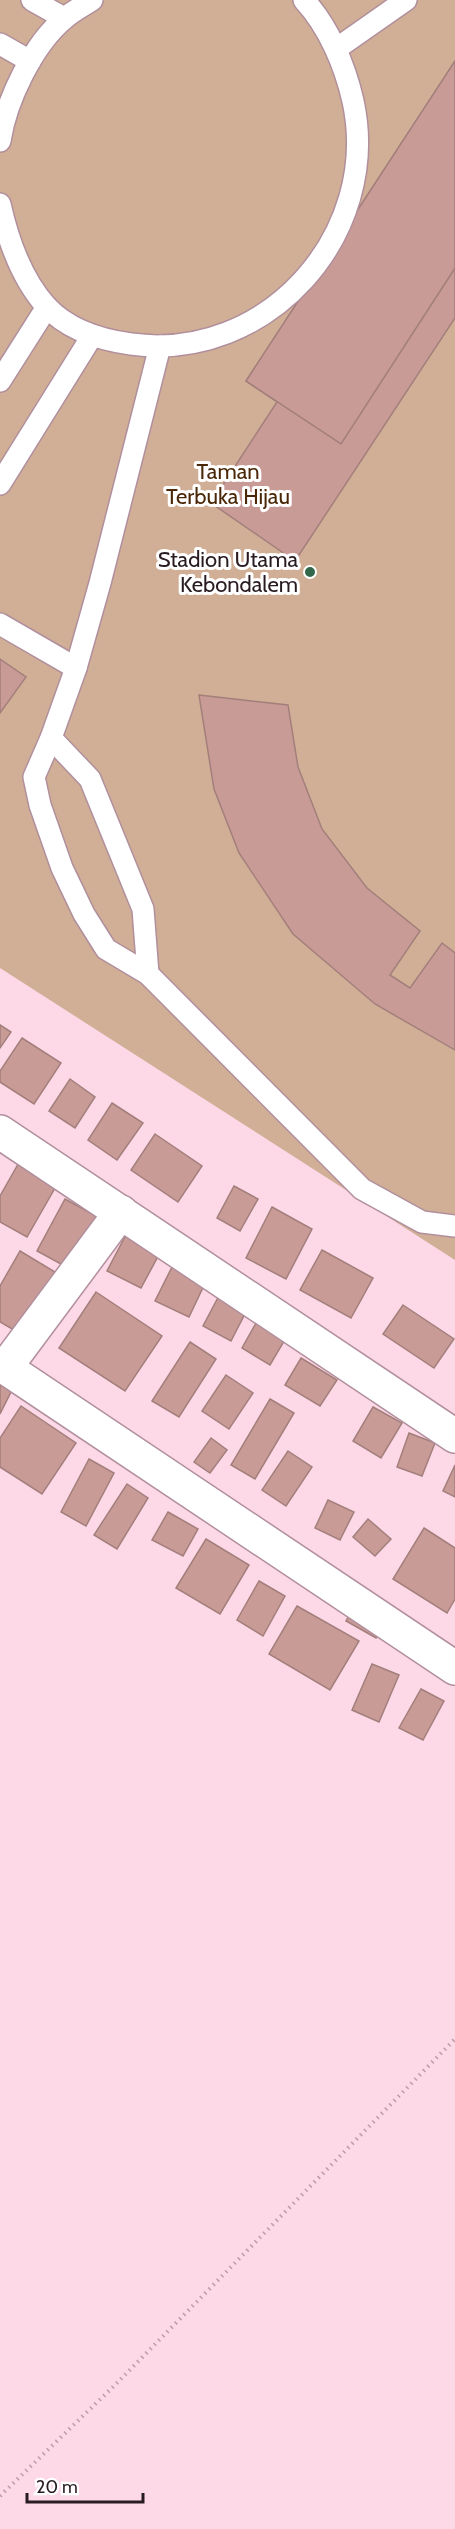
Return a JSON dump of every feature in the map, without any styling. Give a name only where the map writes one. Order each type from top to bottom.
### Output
[{"type":"street","points":[[0,1132],[455,1436]]},
{"type":"street","points":[[121,1212],[3,1366],[455,1668]]},
{"type":"lane","points":[[32,0],[64,18]]},
{"type":"lane","points":[[0,141],[13,92],[30,61],[64,18],[93,0]]},
{"type":"lane","points":[[336,49],[406,0]]},
{"type":"lane","points":[[0,204],[6,232],[20,265],[47,307],[72,326],[92,336],[106,341],[143,346],[178,345],[213,338],[246,325],[277,305],[304,282],[325,254],[342,222],[350,197],[358,153],[357,117],[349,83],[336,49],[306,1]]},
{"type":"lane","points":[[0,44],[30,61]]},
{"type":"lane","points":[[0,381],[47,307]]},
{"type":"lane","points":[[0,484],[92,336]]},
{"type":"lane","points":[[160,346],[76,668],[51,738],[34,777],[40,805],[62,868],[84,914],[106,949],[147,974],[362,1189],[422,1222],[455,1226]]},
{"type":"lane","points":[[0,624],[76,668]]},
{"type":"lane","points":[[51,738],[90,779],[143,909],[147,974]]},
{"type":"path","points":[[0,2496],[115,2385],[455,2039]]},
{"type":"green space","name":"Taman Terbuka Hijau","points":[[0,0],[455,0],[455,1260],[0,968]]},
{"type":"building","points":[[455,61],[455,318],[295,561],[211,503],[277,402],[246,381]]},
{"type":"building","points":[[455,61],[455,268],[341,444],[246,381]]},
{"type":"building","points":[[0,659],[26,677],[0,713]]},
{"type":"building","points":[[199,695],[288,705],[298,767],[322,829],[367,888],[420,931],[390,975],[410,988],[442,943],[455,953],[455,1050],[375,1004],[293,934],[239,853],[214,789]]},
{"type":"building","points":[[0,1025],[11,1032],[0,1048]]},
{"type":"building","points":[[22,1038],[61,1063],[34,1104],[0,1082],[0,1071]]},
{"type":"building","points":[[70,1079],[95,1097],[75,1128],[49,1111]]},
{"type":"building","points":[[112,1103],[143,1123],[117,1160],[88,1140]]},
{"type":"building","points":[[155,1134],[202,1166],[178,1202],[131,1170]]},
{"type":"building","points":[[21,1159],[59,1181],[27,1237],[0,1222],[0,1196]]},
{"type":"building","points":[[234,1186],[258,1199],[240,1231],[217,1218]]},
{"type":"building","points":[[65,1199],[98,1217],[70,1269],[37,1251]]},
{"type":"building","points":[[272,1207],[312,1229],[286,1279],[246,1258]]},
{"type":"building","points":[[128,1231],[162,1249],[141,1288],[107,1271]]},
{"type":"building","points":[[322,1250],[373,1278],[351,1318],[300,1290]]},
{"type":"building","points":[[20,1251],[55,1272],[19,1333],[0,1322],[0,1286]]},
{"type":"building","points":[[174,1263],[207,1279],[189,1317],[155,1301]]},
{"type":"building","points":[[96,1292],[162,1336],[125,1391],[59,1348]]},
{"type":"building","points":[[221,1292],[249,1306],[231,1341],[203,1326]]},
{"type":"building","points":[[403,1305],[454,1339],[434,1368],[383,1334]]},
{"type":"building","points":[[261,1314],[290,1331],[270,1365],[242,1348]]},
{"type":"building","points":[[190,1342],[216,1359],[179,1417],[152,1401]]},
{"type":"building","points":[[301,1358],[337,1380],[320,1406],[285,1385]]},
{"type":"building","points":[[226,1375],[253,1393],[229,1429],[202,1411]]},
{"type":"building","points":[[0,1381],[13,1388],[0,1414]]},
{"type":"building","points":[[270,1399],[294,1413],[255,1479],[231,1465]]},
{"type":"building","points":[[21,1406],[76,1443],[42,1494],[0,1467],[0,1438]]},
{"type":"building","points":[[373,1407],[402,1423],[381,1458],[353,1441]]},
{"type":"building","points":[[409,1433],[435,1443],[422,1476],[397,1467]]},
{"type":"building","points":[[211,1438],[227,1450],[210,1473],[194,1462]]},
{"type":"building","points":[[288,1451],[312,1467],[286,1506],[262,1490]]},
{"type":"building","points":[[89,1459],[114,1473],[86,1526],[61,1512]]},
{"type":"building","points":[[455,1465],[455,1497],[443,1491]]},
{"type":"building","points":[[127,1484],[148,1498],[117,1549],[94,1535]]},
{"type":"building","points":[[328,1500],[354,1512],[340,1540],[315,1528]]},
{"type":"building","points":[[168,1512],[198,1529],[183,1556],[152,1540]]},
{"type":"building","points":[[368,1519],[391,1539],[375,1556],[353,1537]]},
{"type":"building","points":[[424,1528],[455,1548],[455,1599],[447,1613],[393,1579]]},
{"type":"building","points":[[206,1539],[249,1565],[220,1614],[176,1588]]},
{"type":"building","points":[[259,1581],[285,1596],[263,1636],[237,1620]]},
{"type":"building","points":[[297,1606],[359,1641],[330,1690],[269,1654]]},
{"type":"building","points":[[351,1612],[381,1629],[376,1638],[346,1621]]},
{"type":"building","points":[[372,1664],[399,1675],[379,1722],[352,1710]]},
{"type":"building","points":[[421,1689],[444,1701],[423,1740],[399,1728]]},
{"type":"place","name":"Stadion Utama Kebondalem","points":[[310,572]]}]
